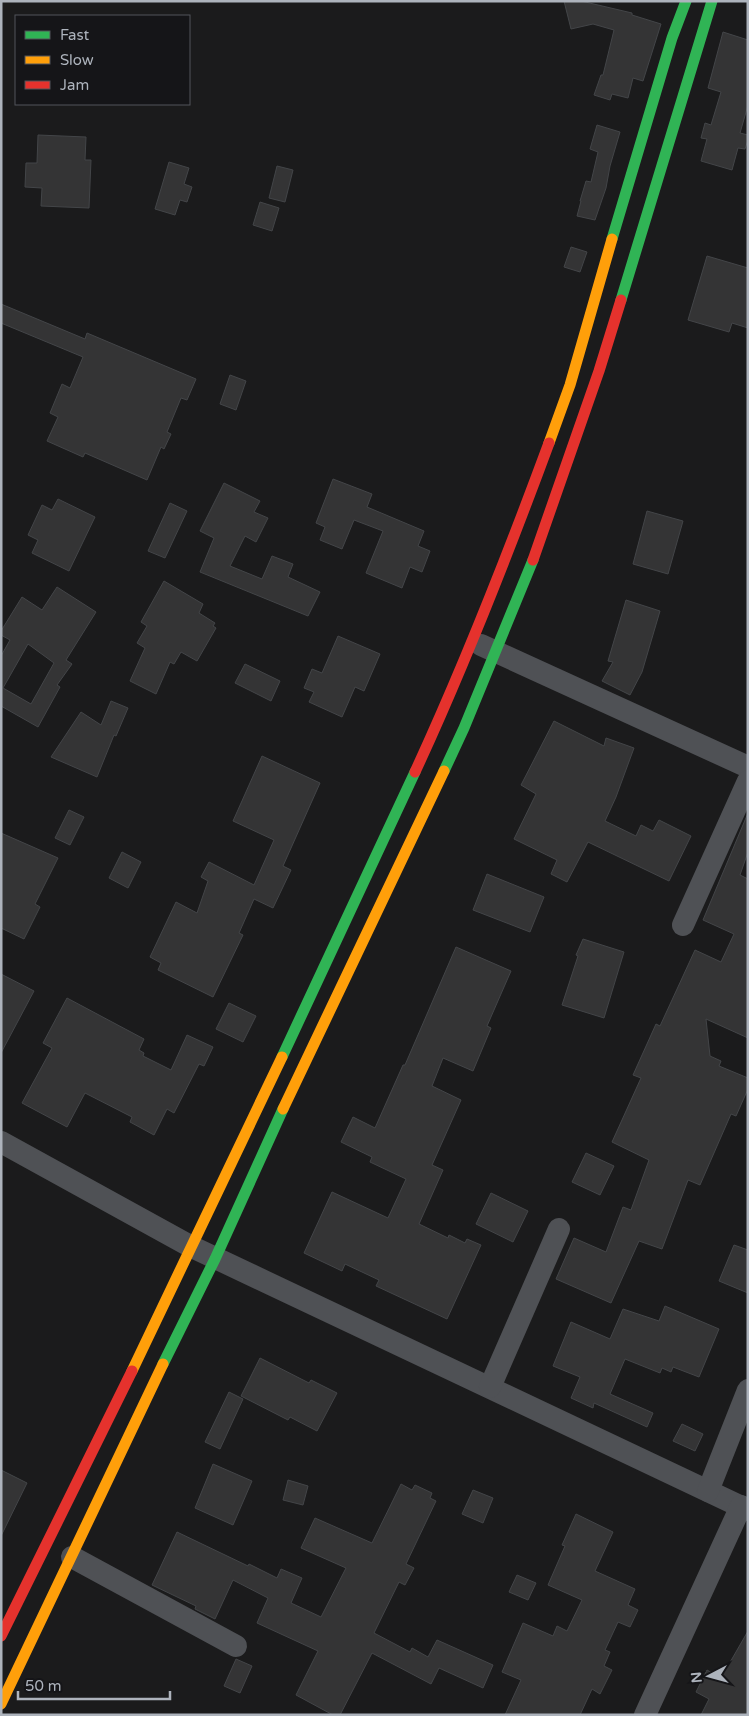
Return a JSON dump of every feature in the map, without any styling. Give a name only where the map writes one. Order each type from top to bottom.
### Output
[{"type":"street","points":[[1,1636],[96,1446],[309,1000],[448,701],[516,533],[570,385],[672,38],[686,1]]},
{"type":"street","points":[[1,1704],[113,1467],[215,1259],[298,1077],[464,728],[537,550],[599,372],[712,1]]},
{"type":"street","points":[[472,641],[748,767]]},
{"type":"street","points":[[683,925],[748,781]]},
{"type":"street","points":[[1,1142],[215,1259],[744,1508],[645,1715]]},
{"type":"street","points":[[490,1387],[559,1229]]},
{"type":"street","points":[[708,1491],[748,1390]]},
{"type":"street","points":[[72,1557],[236,1646]]},
{"type":"building","points":[[564,1],[581,1],[632,13],[632,15],[661,24],[643,81],[633,78],[628,98],[612,94],[610,100],[594,95],[601,75],[603,75],[614,30],[593,24],[571,29]]},
{"type":"building","points":[[723,32],[748,40],[748,105],[740,133],[748,135],[748,140],[745,149],[738,148],[732,170],[701,161],[707,139],[701,138],[705,123],[711,125],[721,92],[708,88]]},
{"type":"building","points":[[597,125],[620,132],[606,188],[595,220],[577,216],[586,181],[591,182],[598,152],[590,149]]},
{"type":"building","points":[[38,135],[86,137],[85,160],[91,160],[89,208],[41,206],[42,188],[25,187],[26,163],[37,163]]},
{"type":"building","points":[[169,162],[189,168],[184,184],[192,187],[187,202],[180,200],[175,215],[155,209]]},
{"type":"building","points":[[277,166],[293,170],[285,202],[269,198]]},
{"type":"building","points":[[260,202],[279,208],[272,231],[253,225]]},
{"type":"building","points":[[571,247],[587,252],[580,272],[564,267]]},
{"type":"building","points":[[707,256],[748,268],[748,328],[732,323],[729,332],[688,320]]},
{"type":"building","points":[[1,304],[85,339],[87,333],[196,379],[187,400],[181,398],[167,432],[171,434],[164,449],[161,447],[147,480],[85,453],[83,457],[47,441],[58,417],[50,413],[62,384],[70,388],[83,357],[1,323]]},
{"type":"building","points":[[230,375],[246,381],[236,410],[220,404]]},
{"type":"building","points":[[333,479],[372,494],[367,507],[424,531],[418,546],[430,551],[422,572],[410,567],[402,588],[366,573],[383,531],[354,520],[342,549],[320,540],[325,527],[316,523]]},
{"type":"building","points":[[224,483],[260,501],[254,512],[268,518],[256,542],[245,536],[230,566],[262,579],[272,556],[293,564],[288,577],[320,592],[308,616],[200,572],[214,538],[200,531]]},
{"type":"building","points":[[58,499],[95,517],[69,571],[32,553],[38,540],[28,535],[42,505],[52,510]]},
{"type":"building","points":[[170,503],[187,511],[165,558],[148,551]]},
{"type":"building","points":[[647,511],[683,521],[668,574],[633,564]]},
{"type":"building","points":[[164,581],[203,604],[199,613],[215,623],[213,626],[216,628],[197,661],[181,652],[174,664],[170,662],[156,694],[130,681],[145,648],[137,643],[147,626],[141,622]]},
{"type":"building","points":[[57,587],[96,612],[66,660],[72,664],[57,685],[60,687],[38,727],[1,706],[1,656],[10,640],[1,635],[1,631],[22,597],[42,610]],"holes":[[[28,644],[54,663],[31,704],[3,688]]]},
{"type":"building","points":[[626,600],[660,611],[642,672],[630,695],[602,681],[613,662],[608,661]]},
{"type":"building","points":[[338,636],[380,654],[364,691],[355,687],[342,717],[309,702],[314,692],[304,688],[312,669],[322,673]]},
{"type":"building","points":[[245,664],[280,681],[271,701],[235,683]]},
{"type":"building","points":[[111,701],[128,708],[116,736],[114,735],[97,777],[51,757],[81,712],[101,725]]},
{"type":"building","points":[[554,721],[604,746],[606,738],[634,748],[605,821],[636,836],[641,825],[653,831],[659,820],[691,836],[669,881],[588,842],[567,882],[551,874],[557,860],[514,839],[536,794],[521,785]]},
{"type":"building","points":[[262,756],[320,783],[283,866],[291,870],[273,908],[254,899],[239,933],[243,935],[213,997],[158,970],[161,963],[150,957],[176,902],[197,913],[208,881],[201,877],[209,862],[254,885],[274,840],[233,821]]},
{"type":"building","points":[[69,810],[84,817],[70,845],[55,838]]},
{"type":"building","points":[[748,813],[748,852],[740,875],[748,879],[748,1038],[706,1019],[710,1056],[721,1061],[719,1066],[748,1078],[748,1089],[736,1116],[731,1114],[700,1185],[688,1180],[662,1249],[639,1241],[611,1303],[556,1279],[574,1238],[606,1252],[623,1207],[631,1210],[649,1160],[612,1142],[641,1078],[633,1075],[656,1024],[660,1026],[695,950],[721,962],[734,934],[703,920]]},
{"type":"building","points":[[1,833],[58,858],[35,904],[40,907],[24,939],[1,928]]},
{"type":"building","points":[[122,852],[141,862],[128,888],[109,878]]},
{"type":"building","points":[[487,874],[544,897],[530,932],[473,910]]},
{"type":"building","points":[[583,939],[624,952],[604,1018],[562,1005],[578,956],[576,955]]},
{"type":"building","points":[[456,947],[511,971],[487,1026],[491,1028],[473,1071],[443,1058],[432,1086],[461,1100],[432,1165],[443,1170],[419,1224],[448,1238],[449,1235],[465,1243],[467,1239],[481,1245],[447,1319],[376,1286],[379,1280],[345,1264],[342,1271],[304,1253],[332,1192],[388,1218],[406,1179],[370,1162],[372,1157],[341,1142],[353,1117],[375,1128],[403,1065],[405,1065]]},
{"type":"building","points":[[1,974],[34,991],[1,1053]]},
{"type":"building","points":[[67,998],[144,1039],[139,1050],[144,1053],[143,1056],[171,1070],[187,1035],[213,1047],[204,1066],[199,1064],[174,1113],[167,1109],[154,1135],[130,1122],[132,1117],[85,1093],[67,1127],[22,1103],[52,1048],[43,1043]]},
{"type":"building","points":[[229,1003],[256,1016],[243,1042],[216,1029]]},
{"type":"building","points":[[586,1153],[614,1166],[600,1195],[572,1182]]},
{"type":"building","points":[[491,1193],[528,1211],[513,1242],[476,1224]]},
{"type":"building","points":[[734,1245],[748,1250],[748,1293],[719,1281]]},
{"type":"building","points":[[665,1306],[719,1329],[699,1377],[673,1367],[671,1372],[662,1368],[660,1373],[625,1359],[610,1394],[653,1413],[647,1427],[594,1403],[593,1408],[571,1398],[580,1377],[553,1366],[571,1322],[610,1339],[623,1309],[659,1321]]},
{"type":"building","points":[[260,1358],[309,1383],[311,1380],[337,1393],[317,1431],[290,1417],[288,1420],[241,1396]]},
{"type":"building","points":[[229,1392],[243,1399],[220,1449],[205,1442]]},
{"type":"building","points":[[682,1424],[703,1434],[695,1451],[673,1441]]},
{"type":"building","points":[[213,1464],[252,1481],[233,1525],[195,1508]]},
{"type":"building","points":[[1,1470],[27,1483],[1,1536]]},
{"type":"building","points":[[288,1480],[308,1486],[303,1505],[283,1500]]},
{"type":"building","points":[[401,1484],[412,1490],[415,1485],[432,1493],[430,1498],[436,1501],[406,1564],[414,1568],[405,1585],[399,1582],[374,1633],[410,1652],[412,1648],[428,1657],[437,1640],[493,1665],[483,1688],[439,1668],[431,1684],[372,1653],[340,1715],[333,1715],[296,1695],[318,1651],[257,1623],[268,1598],[233,1580],[215,1619],[195,1609],[196,1606],[152,1585],[177,1532],[277,1578],[281,1569],[302,1578],[291,1603],[321,1617],[346,1568],[301,1548],[315,1518],[372,1543]]},
{"type":"building","points":[[473,1490],[493,1498],[483,1523],[462,1514]]},
{"type":"building","points":[[576,1514],[613,1532],[595,1571],[635,1589],[628,1605],[638,1610],[630,1627],[618,1622],[605,1650],[610,1652],[604,1666],[612,1670],[600,1694],[592,1689],[580,1715],[505,1715],[521,1680],[502,1672],[523,1623],[553,1636],[557,1626],[567,1631],[582,1600],[548,1585],[565,1546],[562,1545]]},
{"type":"building","points":[[517,1575],[536,1583],[528,1600],[509,1592]]},
{"type":"building","points":[[748,1631],[748,1715],[701,1715],[709,1699],[696,1692],[707,1670],[721,1678]]},
{"type":"building","points":[[236,1659],[252,1666],[240,1693],[224,1686]]},
{"type":"traffic: fast","points":[[612,239],[672,38],[686,1]]},
{"type":"traffic: fast","points":[[621,300],[712,1]]},
{"type":"traffic: fast","points":[[444,771],[464,728],[533,560]]},
{"type":"traffic: fast","points":[[282,1057],[415,772]]},
{"type":"traffic: fast","points":[[163,1364],[215,1259],[283,1109]]},
{"type":"traffic: slow","points":[[549,443],[570,385],[612,239]]},
{"type":"traffic: slow","points":[[283,1109],[444,771]]},
{"type":"traffic: slow","points":[[132,1371],[282,1057]]},
{"type":"traffic: slow","points":[[1,1704],[163,1364]]},
{"type":"traffic: jam","points":[[533,560],[599,371],[621,300]]},
{"type":"traffic: jam","points":[[415,772],[485,609],[549,443]]},
{"type":"traffic: jam","points":[[1,1636],[132,1371]]}]
